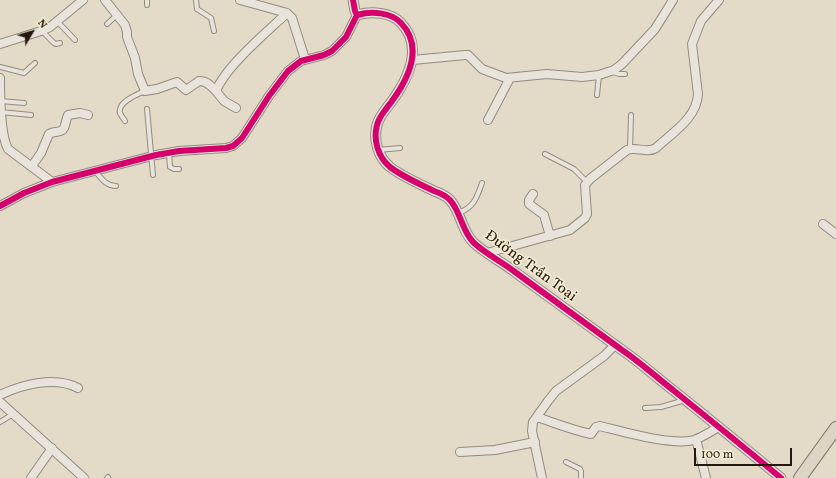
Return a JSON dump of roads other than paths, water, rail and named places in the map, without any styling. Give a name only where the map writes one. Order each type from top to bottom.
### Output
[{"type":"main road","points":[[800,478],[836,428]]},
{"type":"street","points":[[0,44],[41,31],[57,21],[83,0]]},
{"type":"street","points":[[104,0],[126,28],[127,37],[135,58],[138,74],[145,91],[157,89],[177,82],[186,90],[202,80],[216,91],[224,101],[236,108]]},
{"type":"street","points":[[240,0],[287,13],[292,18],[305,60]]},
{"type":"street","points":[[0,206],[24,192],[52,182],[152,156],[169,152],[226,148],[234,146],[245,134],[269,96],[288,71],[297,63],[324,55],[340,44],[351,29],[357,15],[353,0]]},
{"type":"street","points":[[413,60],[468,55],[482,68],[510,78],[547,74],[582,77],[599,75],[610,72],[622,64],[655,29],[674,0]]},
{"type":"street","points":[[487,253],[570,230],[585,218],[587,214],[586,182],[630,148],[652,150],[693,113],[698,99],[698,94],[692,44],[701,20],[719,0]]},
{"type":"street","points":[[357,15],[366,12],[392,17],[400,21],[408,32],[411,40],[413,60],[406,78],[400,90],[377,124],[378,150]]},
{"type":"street","points":[[216,91],[221,80],[238,61],[287,13]]},
{"type":"street","points":[[0,78],[0,132],[3,144],[52,182]]},
{"type":"street","points":[[488,120],[510,78]]},
{"type":"street","points":[[32,166],[42,154],[50,132],[62,131],[68,115],[80,113],[88,115]]},
{"type":"street","name":"Đường Trần Toại","points":[[378,150],[389,167],[450,200],[470,240],[615,345],[782,478]]},
{"type":"street","points":[[533,194],[529,204],[544,215],[550,236]]},
{"type":"street","points":[[823,224],[836,234]]},
{"type":"street","points":[[542,478],[532,427],[537,417],[548,401],[559,389],[604,356],[615,345]]},
{"type":"street","points":[[0,395],[25,386],[51,382],[63,382],[78,388]]},
{"type":"street","points":[[0,402],[84,478]]},
{"type":"street","points":[[537,417],[561,425],[567,429],[591,434],[598,426],[677,442],[696,439],[719,427]]},
{"type":"street","points":[[696,439],[706,478]]},
{"type":"street","points":[[460,452],[495,450],[535,442]]},
{"type":"street","points":[[31,478],[52,448]]},
{"type":"lane","points":[[196,0],[197,9],[211,18],[214,31]]},
{"type":"lane","points":[[107,24],[117,15]]},
{"type":"lane","points":[[57,21],[75,40]]},
{"type":"lane","points":[[41,31],[54,44],[60,43]]},
{"type":"lane","points":[[0,67],[24,73],[36,63]]},
{"type":"lane","points":[[610,72],[625,74]]},
{"type":"lane","points":[[597,95],[599,75]]},
{"type":"lane","points":[[125,121],[120,113],[122,106],[131,97],[145,91]]},
{"type":"lane","points":[[0,101],[24,103]]},
{"type":"lane","points":[[147,109],[153,175]]},
{"type":"lane","points":[[0,112],[31,115]]},
{"type":"lane","points":[[630,148],[632,115]]},
{"type":"lane","points":[[378,150],[400,148]]},
{"type":"lane","points":[[169,152],[170,167],[174,170],[179,169]]},
{"type":"lane","points":[[545,154],[574,169],[586,182]]},
{"type":"lane","points":[[95,171],[105,183],[116,186]]},
{"type":"lane","points":[[457,213],[474,203],[482,183]]},
{"type":"lane","points":[[645,408],[661,407],[685,400]]},
{"type":"lane","points":[[0,422],[13,414]]},
{"type":"lane","points":[[566,462],[580,469],[581,478]]}]
